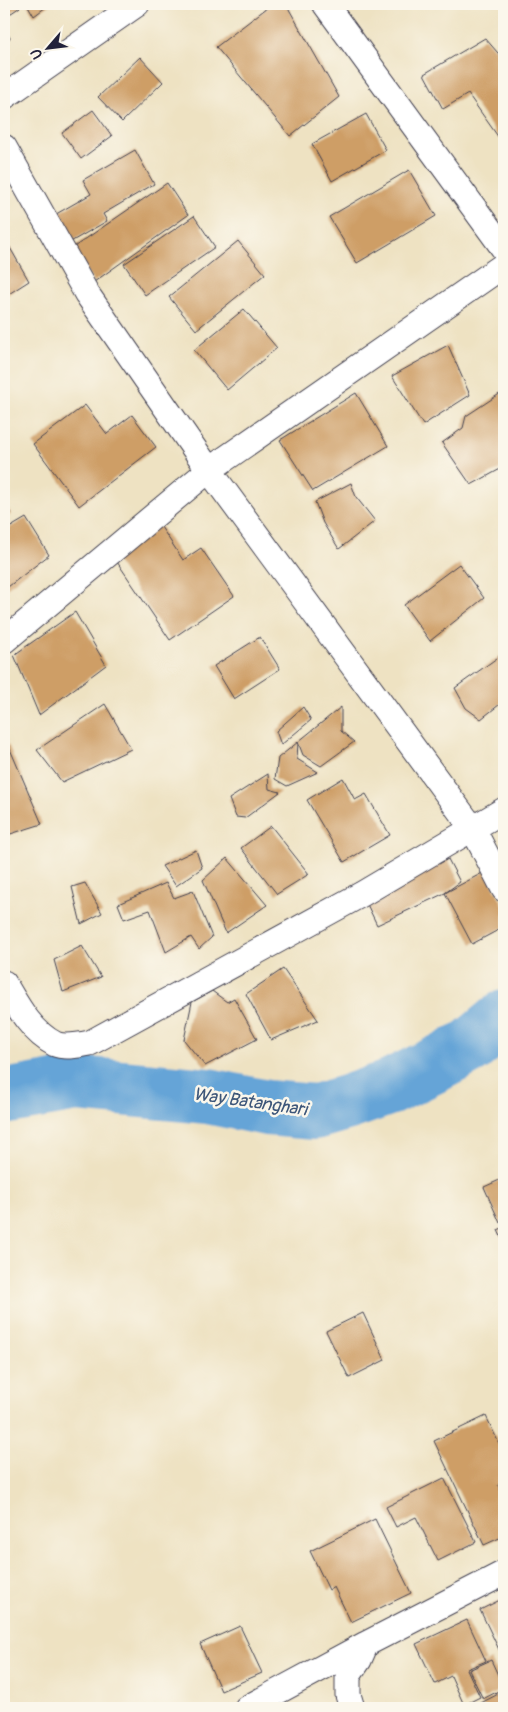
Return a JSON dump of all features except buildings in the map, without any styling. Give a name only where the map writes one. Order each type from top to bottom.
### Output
[{"type":"street","points":[[4,97],[137,4]]},
{"type":"street","points":[[325,4],[504,249]]},
{"type":"street","points":[[4,148],[88,294],[209,470],[472,829],[504,889]]},
{"type":"street","points":[[4,641],[209,470],[504,266]]},
{"type":"street","points":[[4,983],[36,1030],[56,1044],[70,1046],[90,1043],[362,894],[504,810]]},
{"type":"street","points":[[247,1708],[504,1573]]},
{"type":"street","points":[[352,1708],[348,1694],[348,1676],[366,1644]]},
{"type":"waterway","name":"Way Batanghari","points":[[4,1097],[77,1084],[208,1096],[267,1108],[315,1112],[388,1088],[437,1064],[471,1046],[504,1018]]}]
